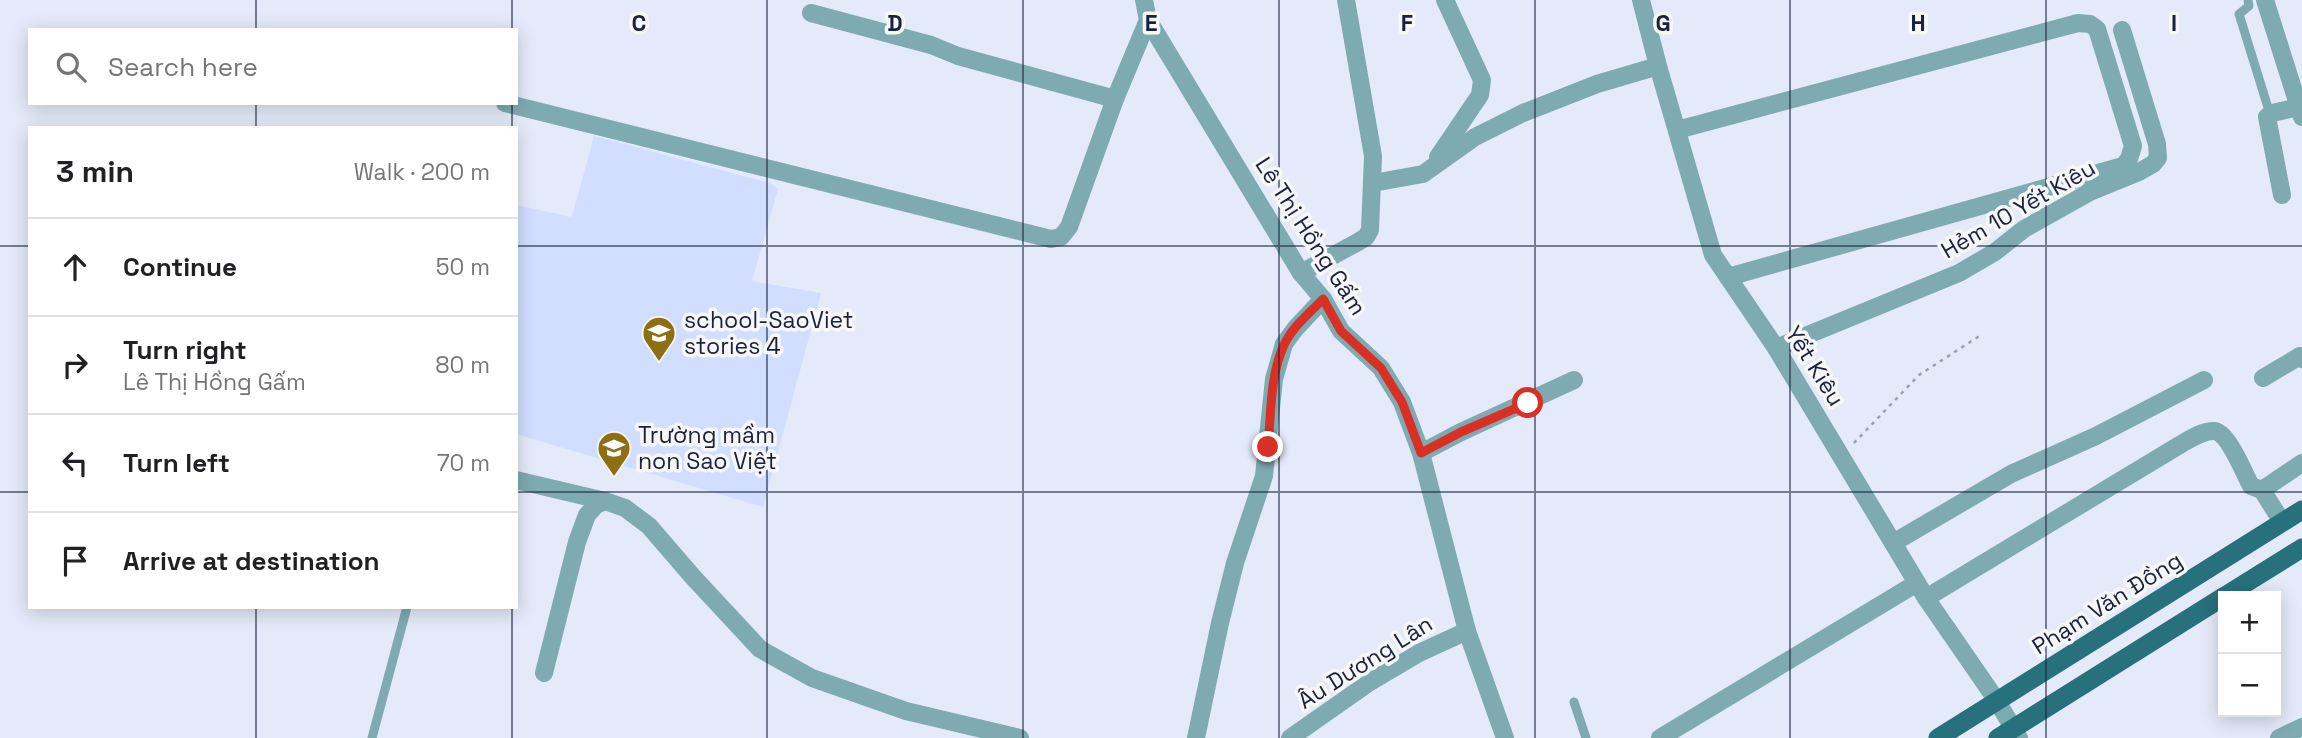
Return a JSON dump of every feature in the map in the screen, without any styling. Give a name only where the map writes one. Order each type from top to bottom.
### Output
[{"type":"main road","name":"Phạm Văn Đồng","points":[[1938,738],[2302,510]]},
{"type":"main road","points":[[2234,591],[2302,548]]},
{"type":"main road","points":[[2010,735],[2218,601]]},
{"type":"street","name":"Lê Thị Hồng Gấm","points":[[1144,0],[1147,20],[1301,273],[1323,299],[1341,331],[1381,368],[1402,402],[1421,453],[1466,631],[1505,738]]},
{"type":"street","points":[[1301,273],[1366,237],[1370,230],[1373,156],[1346,0]]},
{"type":"street","points":[[1373,183],[1417,177],[1435,166],[1480,95],[1482,80],[1445,0]]},
{"type":"street","name":"Yết Kiêu","points":[[1641,0],[1713,255],[1776,348],[1921,591],[1997,701],[2010,735]]},
{"type":"street","points":[[2266,0],[2300,107],[2267,117],[2281,195]]},
{"type":"street","points":[[811,13],[1115,99]]},
{"type":"street","points":[[513,105],[1051,240],[1061,237],[1069,227],[1147,20]]},
{"type":"street","points":[[1676,130],[2078,23],[2090,24],[2098,29],[2133,146],[2129,159],[2123,166]]},
{"type":"street","points":[[1728,278],[2123,166],[2158,152],[2122,30]]},
{"type":"street","points":[[1433,166],[1493,127],[1533,109],[1597,84],[1658,66]]},
{"type":"street","name":"Hẻm 10 Yết Kiêu","points":[[1776,348],[1959,273],[1995,252],[2024,229],[2090,191],[2153,164],[2158,158],[2158,152]]},
{"type":"street","points":[[1196,738],[1235,563],[1264,476],[1274,379],[1284,344],[1323,299]]},
{"type":"street","points":[[2263,377],[2301,356]]},
{"type":"street","points":[[1421,453],[1574,380]]},
{"type":"street","points":[[1893,543],[2011,474],[2096,436],[2204,380]]},
{"type":"street","points":[[1660,738],[2199,434],[2214,431],[2225,436],[2251,486],[2262,489],[2282,522]]},
{"type":"street","points":[[2262,489],[2302,463]]},
{"type":"street","points":[[518,480],[625,508],[649,526],[760,649],[812,678],[906,711],[1020,738]]},
{"type":"street","points":[[544,673],[577,542],[587,515],[604,501]]},
{"type":"street","name":"Âu Dương Lân","points":[[1290,738],[1370,682],[1419,653],[1466,631]]},
{"type":"street","points":[[2279,738],[2302,727]]},
{"type":"lane","points":[[2248,0],[2249,6],[2239,14],[2270,114]]},
{"type":"lane","points":[[372,738],[406,609]]},
{"type":"lane","points":[[1574,702],[1586,738]]},
{"type":"path","points":[[1842,456],[1919,375],[1981,335]]},
{"type":"shaded area","name":"school-SaoViet stories 4","points":[[594,136],[770,183],[778,189],[752,281],[821,293],[763,507],[518,435],[518,205],[572,217]]},
{"type":"place","name":"school-SaoViet stories 4","points":[[659,363]]},
{"type":"place","name":"Trường mầm non Sao Việt","points":[[614,478]]},
{"type":"route","points":[[1268,447],[1274,379],[1284,344],[1323,299],[1341,331],[1381,368],[1402,402],[1421,453],[1528,403]]}]
